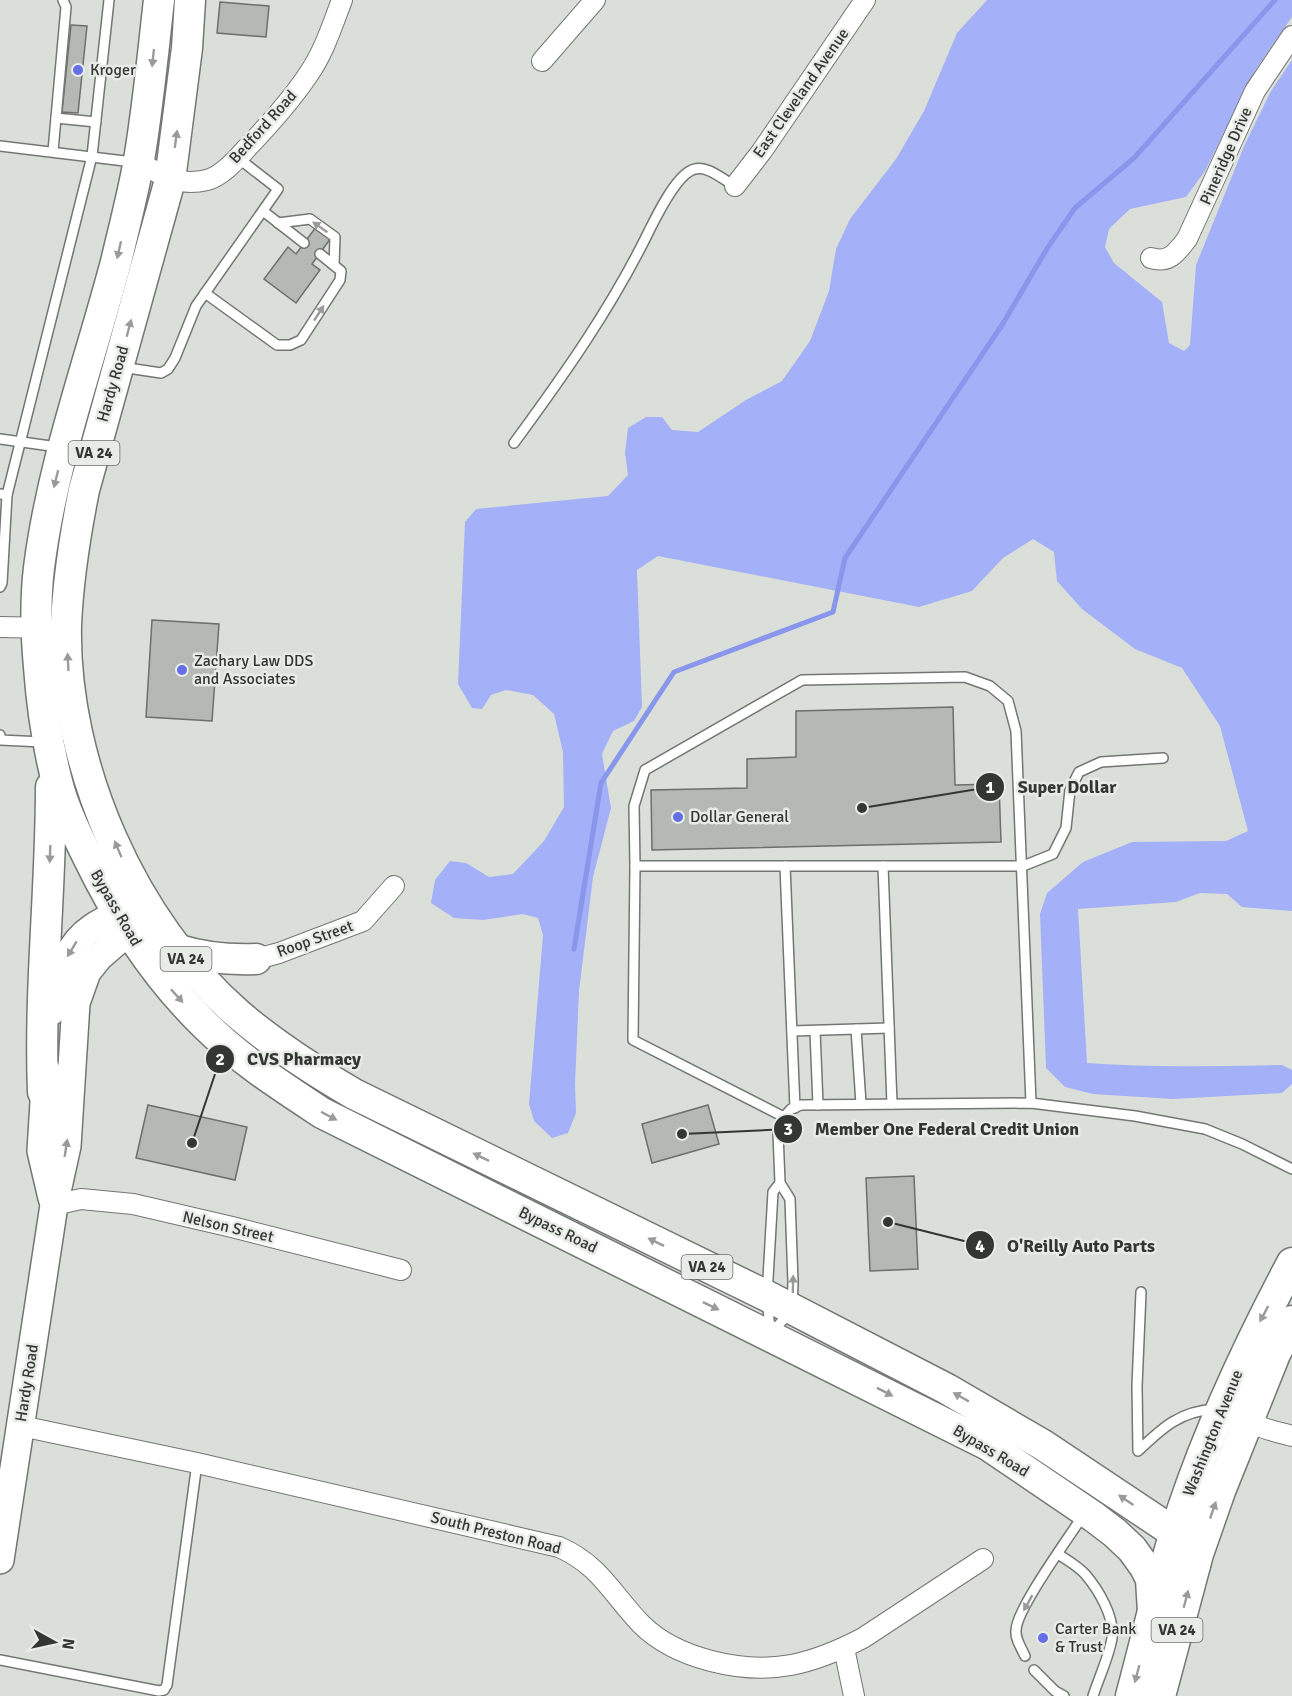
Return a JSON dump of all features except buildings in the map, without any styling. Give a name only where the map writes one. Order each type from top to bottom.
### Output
[{"type":"main road","name":"Hardy Road","points":[[49,748],[42,710],[36,628],[39,570],[49,506],[115,263],[139,162],[149,96],[159,0]]},
{"type":"main road","name":"Hardy Road","points":[[0,1560],[13,1440],[54,1205],[67,1146],[76,1003],[87,972],[123,924],[144,902],[122,858],[92,786],[72,704],[66,628],[69,580],[84,490],[170,180],[187,48],[190,0]]},
{"type":"main road","name":"Bypass Road","points":[[49,748],[60,791],[73,828],[123,924],[172,990],[204,1025],[272,1081],[312,1106],[398,1152],[988,1445],[1086,1512],[1115,1533],[1132,1549],[1151,1579],[1154,1612]]},
{"type":"main road","points":[[43,1092],[41,1045],[43,965],[49,886],[49,748]]},
{"type":"main road","name":"Bypass Road","points":[[144,902],[179,951],[235,1011],[271,1042],[354,1094],[779,1303],[947,1389],[1020,1430],[1180,1550]]},
{"type":"main road","name":"Hardy Road","points":[[54,1205],[41,1151],[43,1092],[58,980],[64,963],[77,941],[92,928],[123,924]]},
{"type":"main road","points":[[179,951],[229,960],[256,959]]},
{"type":"main road","points":[[235,1011],[231,993],[233,986],[244,967],[256,959]]},
{"type":"main road","name":"Washington Avenue","points":[[1154,1612],[1180,1550],[1224,1400],[1257,1329],[1292,1263]]},
{"type":"main road","name":"Washington Avenue","points":[[1180,1550],[1220,1491],[1275,1354],[1292,1321]]},
{"type":"main road","points":[[1003,1455],[1081,1493],[1148,1541],[1180,1550]]},
{"type":"main road","name":"VA 24","points":[[1161,1696],[1180,1550]]},
{"type":"main road","name":"VA 24","points":[[1131,1696],[1154,1612]]},
{"type":"street","name":"Bedford Road","points":[[139,162],[170,180],[193,182],[210,179],[238,158],[268,126],[309,74],[327,40],[342,0]]},
{"type":"street","points":[[542,62],[595,0]]},
{"type":"street","name":"East Cleveland Avenue","points":[[735,186],[762,151],[865,0]]},
{"type":"street","name":"Pineridge Drive","points":[[1151,258],[1166,260],[1175,255],[1187,239],[1255,91],[1292,36]]},
{"type":"street","points":[[0,627],[66,628]]},
{"type":"street","name":"Roop Street","points":[[256,959],[279,953],[363,921],[394,886]]},
{"type":"street","name":"Nelson Street","points":[[54,1205],[81,1199],[133,1204],[401,1270]]},
{"type":"street","points":[[1224,1400],[1247,1421],[1292,1436]]},
{"type":"street","name":"South Preston Road","points":[[13,1440],[196,1463],[559,1548],[575,1554],[590,1565],[654,1635],[676,1649],[731,1665],[767,1668],[790,1665],[844,1648],[864,1638],[983,1559]]},
{"type":"street","points":[[844,1648],[854,1696]]},
{"type":"lane","points":[[53,151],[66,7],[63,0]]},
{"type":"lane","points":[[0,587],[2,583],[4,495],[22,441],[92,156],[109,0]]},
{"type":"lane","points":[[56,118],[96,122]]},
{"type":"lane","points":[[0,146],[139,162]]},
{"type":"lane","points":[[118,366],[161,373],[168,369],[175,358],[196,306],[278,189],[238,158]]},
{"type":"lane","points":[[514,443],[568,370],[600,320],[665,201],[686,174],[696,168],[705,169],[735,186]]},
{"type":"lane","points":[[263,211],[304,243]]},
{"type":"lane","points":[[278,223],[310,219],[335,237],[334,265]]},
{"type":"lane","points":[[205,293],[277,345],[290,345],[302,340],[340,280],[341,271],[320,254]]},
{"type":"lane","points":[[0,439],[64,447]]},
{"type":"lane","points":[[784,1117],[633,1040],[634,806],[645,770],[802,680],[965,678],[990,686],[1008,701],[1016,731],[1031,1102]]},
{"type":"lane","points":[[0,735],[0,740],[49,748]]},
{"type":"lane","points":[[635,866],[1023,866],[1053,855],[1066,828],[1070,790],[1079,772],[1101,762],[1163,758]]},
{"type":"lane","points":[[785,866],[795,1108]]},
{"type":"lane","points":[[883,866],[892,1104]]},
{"type":"lane","points":[[792,1031],[889,1028]]},
{"type":"lane","points":[[856,1029],[861,1104]]},
{"type":"lane","points":[[815,1030],[818,1105]]},
{"type":"lane","points":[[770,1335],[779,1303],[790,1199],[780,1183],[778,1133],[784,1117],[801,1105],[1031,1102],[1135,1116],[1205,1129],[1242,1144],[1292,1169]]},
{"type":"lane","points":[[770,1335],[779,1303],[773,1192],[780,1183]]},
{"type":"lane","points":[[1141,1292],[1137,1386],[1138,1451],[1160,1430],[1183,1416],[1224,1400]]},
{"type":"lane","points":[[0,1660],[159,1691],[164,1689],[167,1685],[196,1463]]},
{"type":"lane","points":[[1025,1656],[1016,1638],[1018,1620],[1086,1512]]},
{"type":"lane","points":[[1058,1554],[1084,1573],[1100,1598],[1112,1627],[1112,1638],[1093,1696]]},
{"type":"lane","points":[[1034,1670],[1055,1691],[1064,1696]]},
{"type":"shaded area","points":[[987,0],[1292,0],[1292,17],[1256,69],[1205,171],[1186,197],[1130,209],[1109,229],[1105,247],[1114,263],[1162,302],[1169,343],[1184,351],[1190,345],[1196,265],[1245,144],[1271,91],[1292,60],[1292,911],[1242,907],[1227,894],[1200,893],[1176,902],[1078,909],[1087,1063],[1160,1066],[1282,1065],[1292,1070],[1292,1084],[1282,1093],[1173,1099],[1093,1094],[1065,1087],[1046,1068],[1040,914],[1047,893],[1083,862],[1132,842],[1226,841],[1248,831],[1220,726],[1182,668],[1135,649],[1082,609],[1057,581],[1054,552],[1033,539],[1003,558],[972,591],[919,607],[658,556],[637,570],[642,707],[634,721],[613,731],[602,754],[611,808],[593,877],[579,991],[576,1113],[568,1133],[552,1138],[534,1121],[529,1104],[543,935],[538,918],[523,914],[483,920],[454,918],[431,903],[435,880],[450,861],[466,863],[489,877],[513,874],[544,841],[564,807],[563,752],[554,714],[533,695],[506,690],[491,695],[482,709],[472,708],[458,684],[465,522],[476,509],[608,496],[628,475],[625,453],[628,428],[646,417],[662,417],[672,430],[698,432],[746,400],[782,381],[810,341],[829,291],[836,249],[850,219],[896,159],[924,111],[957,33]]},
{"type":"waterway","points":[[574,949],[601,783],[674,672],[833,612],[845,558],[1002,325],[1048,247],[1075,208],[1134,158],[1275,0]]},
{"type":"place","name":"Kroger","points":[[78,70]]},
{"type":"place","name":"Zachary Law DDS and Associates","points":[[182,670]]},
{"type":"place","name":"Super Dollar","points":[[862,808]]},
{"type":"place","name":"Dollar General","points":[[678,817]]},
{"type":"place","name":"Member One Federal Credit Union","points":[[682,1134]]},
{"type":"place","name":"CVS Pharmacy","points":[[192,1143]]},
{"type":"place","name":"O'Reilly Auto Parts","points":[[888,1222]]},
{"type":"place","name":"Carter Bank & Trust","points":[[1043,1638]]}]
